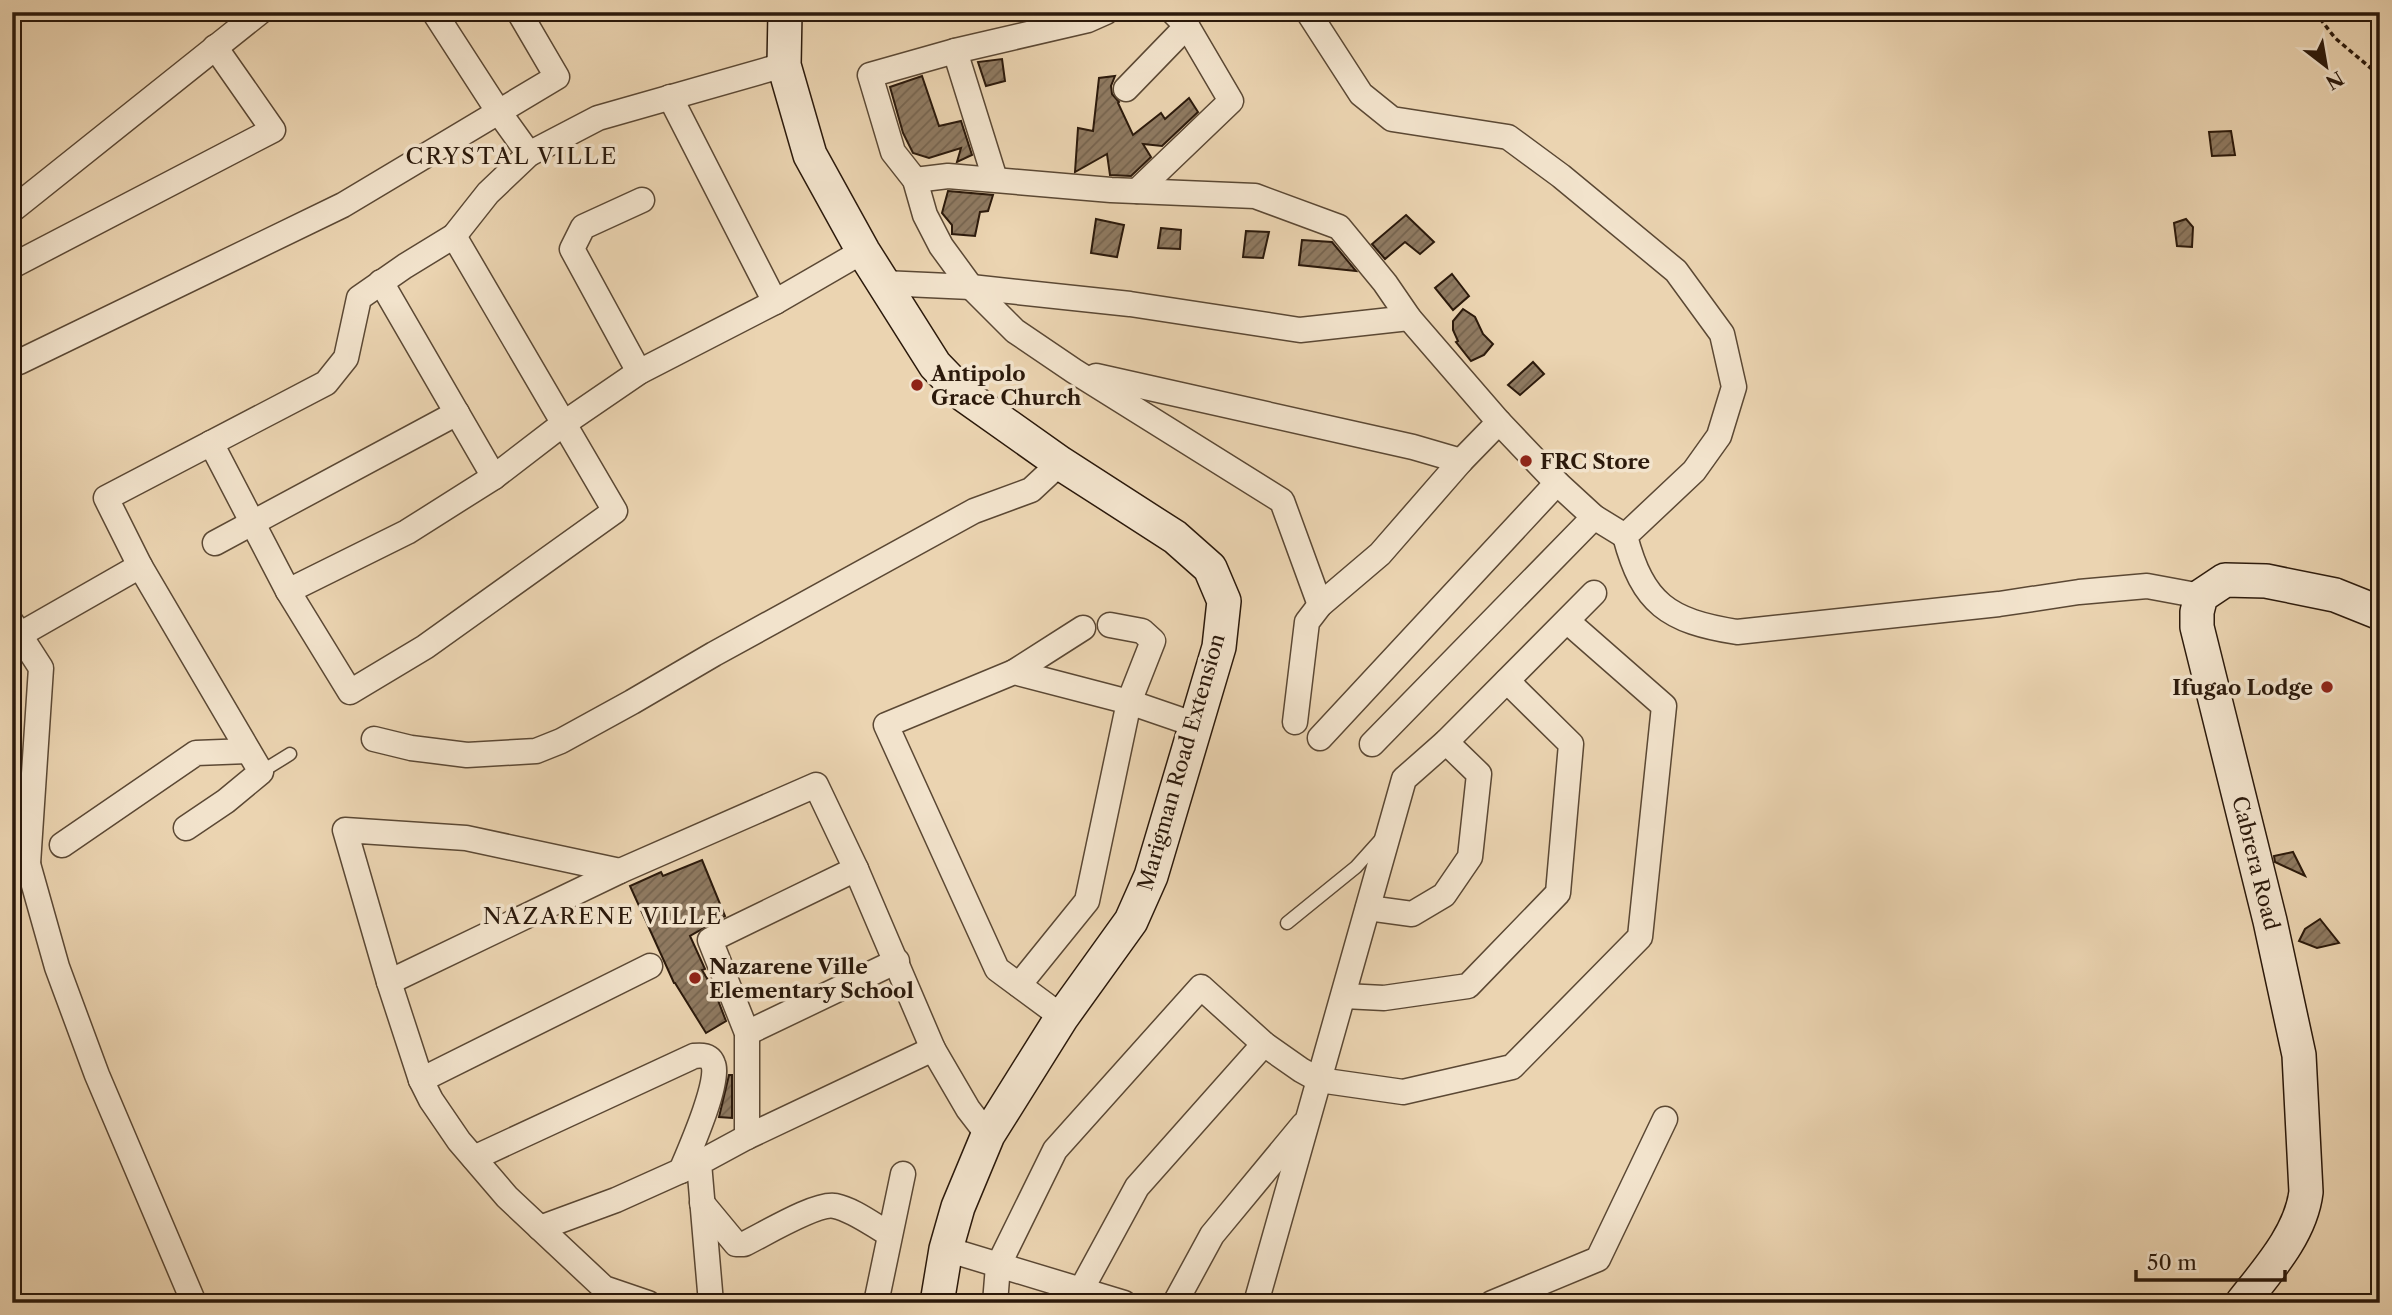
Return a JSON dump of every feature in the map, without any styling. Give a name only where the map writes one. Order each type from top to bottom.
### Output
[{"type":"street","points":[[12,210],[260,12]]},
{"type":"street","points":[[434,12],[529,154]]},
{"type":"street","points":[[12,362],[19,362],[343,205],[557,77],[519,12]]},
{"type":"street","name":"Marigman Road Extension","points":[[785,12],[785,65],[810,155],[863,251],[935,365],[964,395],[1060,463],[1175,537],[1210,568],[1224,601],[1219,647],[1151,876],[1131,921],[1062,1017],[988,1135],[958,1207],[946,1249],[937,1303]]},
{"type":"street","points":[[1106,12],[1088,20],[955,51],[870,75],[893,152],[915,180],[925,215],[941,246],[971,287],[1015,331],[1282,501],[1320,605]]},
{"type":"street","points":[[1308,12],[1361,94],[1392,119],[1508,137],[1561,176],[1676,271],[1722,334],[1734,387],[1719,436],[1694,471],[1625,536]]},
{"type":"street","points":[[1126,89],[1180,19],[1231,101],[1137,191]]},
{"type":"street","points":[[12,266],[273,130],[215,47]]},
{"type":"street","points":[[955,51],[995,179]]},
{"type":"street","points":[[186,828],[226,801],[261,772],[140,566],[106,498],[326,383],[346,358],[359,298],[454,236],[488,193],[529,154],[598,118],[785,65]]},
{"type":"street","points":[[670,97],[775,302]]},
{"type":"street","points":[[915,180],[948,176],[1137,191],[1255,196],[1339,227],[1385,283],[1409,318],[1499,422],[1594,517],[1625,536],[1633,565],[1650,595],[1672,613],[1706,627],[1737,632],[2147,586],[2201,596],[2225,580],[2266,581],[2335,595],[2380,613]]},
{"type":"street","points":[[639,372],[572,248],[583,227],[642,200]]},
{"type":"street","points":[[211,443],[288,591],[350,692],[425,647],[615,511],[454,236]]},
{"type":"street","points":[[288,591],[407,532],[494,477],[563,424],[639,372],[775,302],[863,251]]},
{"type":"street","points":[[381,282],[494,477]]},
{"type":"street","points":[[883,283],[971,287],[1130,304],[1300,330],[1409,318]]},
{"type":"street","points":[[1074,371],[1413,447],[1461,461]]},
{"type":"street","points":[[215,543],[457,413]]},
{"type":"street","points":[[1295,722],[1307,622],[1320,605],[1380,554],[1461,461],[1499,422]]},
{"type":"street","points":[[374,739],[467,755],[536,751],[561,741],[714,653],[974,511],[1031,490],[1060,463]]},
{"type":"street","points":[[1320,738],[1557,482]]},
{"type":"street","points":[[1372,744],[1594,517]]},
{"type":"street","points":[[140,566],[17,629],[41,668],[20,860],[97,1075],[194,1303]]},
{"type":"street","points":[[1256,1303],[1404,779],[1446,742],[1594,593]]},
{"type":"street","name":"Cabrera Road","points":[[2201,596],[2197,627],[2274,939],[2299,1055],[2306,1192],[2304,1208],[2270,1268],[2242,1303]]},
{"type":"street","points":[[995,1303],[998,1266],[1055,1150],[1201,987],[1264,1044],[1319,1080],[1404,1092],[1512,1067],[1640,937],[1664,706],[1567,621]]},
{"type":"street","points":[[1019,985],[1087,901],[1129,702],[1153,640],[1142,631],[1110,625]]},
{"type":"street","points":[[1062,1017],[997,969],[886,725],[1014,672],[1083,628]]},
{"type":"street","points":[[1014,672],[1129,702],[1196,725]]},
{"type":"street","points":[[1344,996],[1384,998],[1468,986],[1558,893],[1571,744],[1507,681]]},
{"type":"street","points":[[1368,908],[1412,914],[1444,895],[1470,857],[1479,774],[1446,742]]},
{"type":"street","points":[[62,845],[196,753],[248,751]]},
{"type":"street","points":[[389,982],[620,872],[816,785],[897,961],[933,1049],[968,1109],[988,1135]]},
{"type":"street","points":[[620,872],[466,838],[345,830],[389,982],[421,1080],[431,1100],[459,1141],[507,1197],[604,1288],[648,1303]]},
{"type":"street","points":[[747,1137],[747,1033],[710,940],[856,869]]},
{"type":"street","points":[[747,1033],[897,961]]},
{"type":"street","points":[[421,1080],[650,966]]},
{"type":"street","points":[[1080,1296],[1137,1187],[1264,1044]]},
{"type":"street","points":[[540,1228],[616,1200],[690,1167],[933,1049]]},
{"type":"street","points":[[474,1158],[694,1056],[710,1058],[715,1072],[690,1167],[702,1203],[711,1303]]},
{"type":"street","points":[[1175,1303],[1212,1235],[1309,1118]]},
{"type":"street","points":[[1492,1303],[1598,1259],[1665,1119]]},
{"type":"street","points":[[876,1303],[903,1174]]},
{"type":"street","points":[[702,1203],[733,1242],[740,1245],[816,1208],[830,1205],[842,1208],[889,1234]]},
{"type":"street","points":[[946,1249],[1080,1296],[1124,1303]]},
{"type":"lane","points":[[261,772],[290,754]]},
{"type":"lane","points":[[1287,923],[1356,867],[1390,830]]},
{"type":"path","points":[[2315,12],[2335,37],[2380,76]]},
{"type":"building","points":[[1002,59],[1005,81],[986,86],[978,62]]},
{"type":"building","points":[[922,76],[939,126],[961,121],[972,155],[957,162],[961,148],[929,158],[913,153],[903,133],[890,87]]},
{"type":"building","points":[[1115,76],[1111,86],[1112,94],[1119,102],[1133,135],[1161,113],[1165,119],[1189,98],[1198,112],[1162,146],[1143,144],[1151,157],[1131,176],[1110,175],[1107,154],[1075,172],[1078,128],[1093,131],[1099,78]]},
{"type":"building","points":[[2231,131],[2235,155],[2212,156],[2209,132]]},
{"type":"building","points":[[948,191],[993,195],[988,211],[980,212],[975,236],[952,234],[952,225],[942,213]]},
{"type":"building","points":[[1406,215],[1434,242],[1420,254],[1405,242],[1385,259],[1372,244]]},
{"type":"building","points":[[1096,219],[1124,225],[1117,257],[1091,253]]},
{"type":"building","points":[[2186,219],[2193,227],[2192,247],[2177,246],[2174,223]]},
{"type":"building","points":[[1161,228],[1181,230],[1180,249],[1158,248]]},
{"type":"building","points":[[1246,231],[1269,232],[1263,258],[1243,257]]},
{"type":"building","points":[[1302,240],[1332,242],[1356,271],[1299,265]]},
{"type":"building","points":[[1452,274],[1469,296],[1453,310],[1435,288]]},
{"type":"building","points":[[1463,309],[1475,317],[1483,334],[1493,344],[1484,355],[1471,361],[1456,342],[1458,341],[1453,330],[1453,321]]},
{"type":"building","points":[[1533,362],[1544,374],[1520,395],[1508,385]]},
{"type":"building","points":[[2293,852],[2305,876],[2275,862],[2274,856]]},
{"type":"building","name":"Nazarene Ville Elementary School","points":[[702,860],[725,916],[690,936],[705,969],[702,970],[714,990],[726,1021],[706,1033],[674,983],[630,886],[661,872],[663,876]]},
{"type":"building","points":[[2320,919],[2339,943],[2317,948],[2299,941],[2305,929]]},
{"type":"building","points":[[729,1075],[732,1075],[732,1118],[719,1117]]},
{"type":"place","name":"Antipolo Grace Church","points":[[917,385]]},
{"type":"place","name":"FRC Store","points":[[1526,461]]},
{"type":"place","name":"Ifugao Lodge","points":[[2327,687]]},
{"type":"place","name":"Nazarene Ville Elementary School","points":[[695,978]]},
{"type":"district","name":"CRYSTAL VILLE","points":[[512,156]]},
{"type":"district","name":"NAZARENE VILLE","points":[[603,916]]}]
